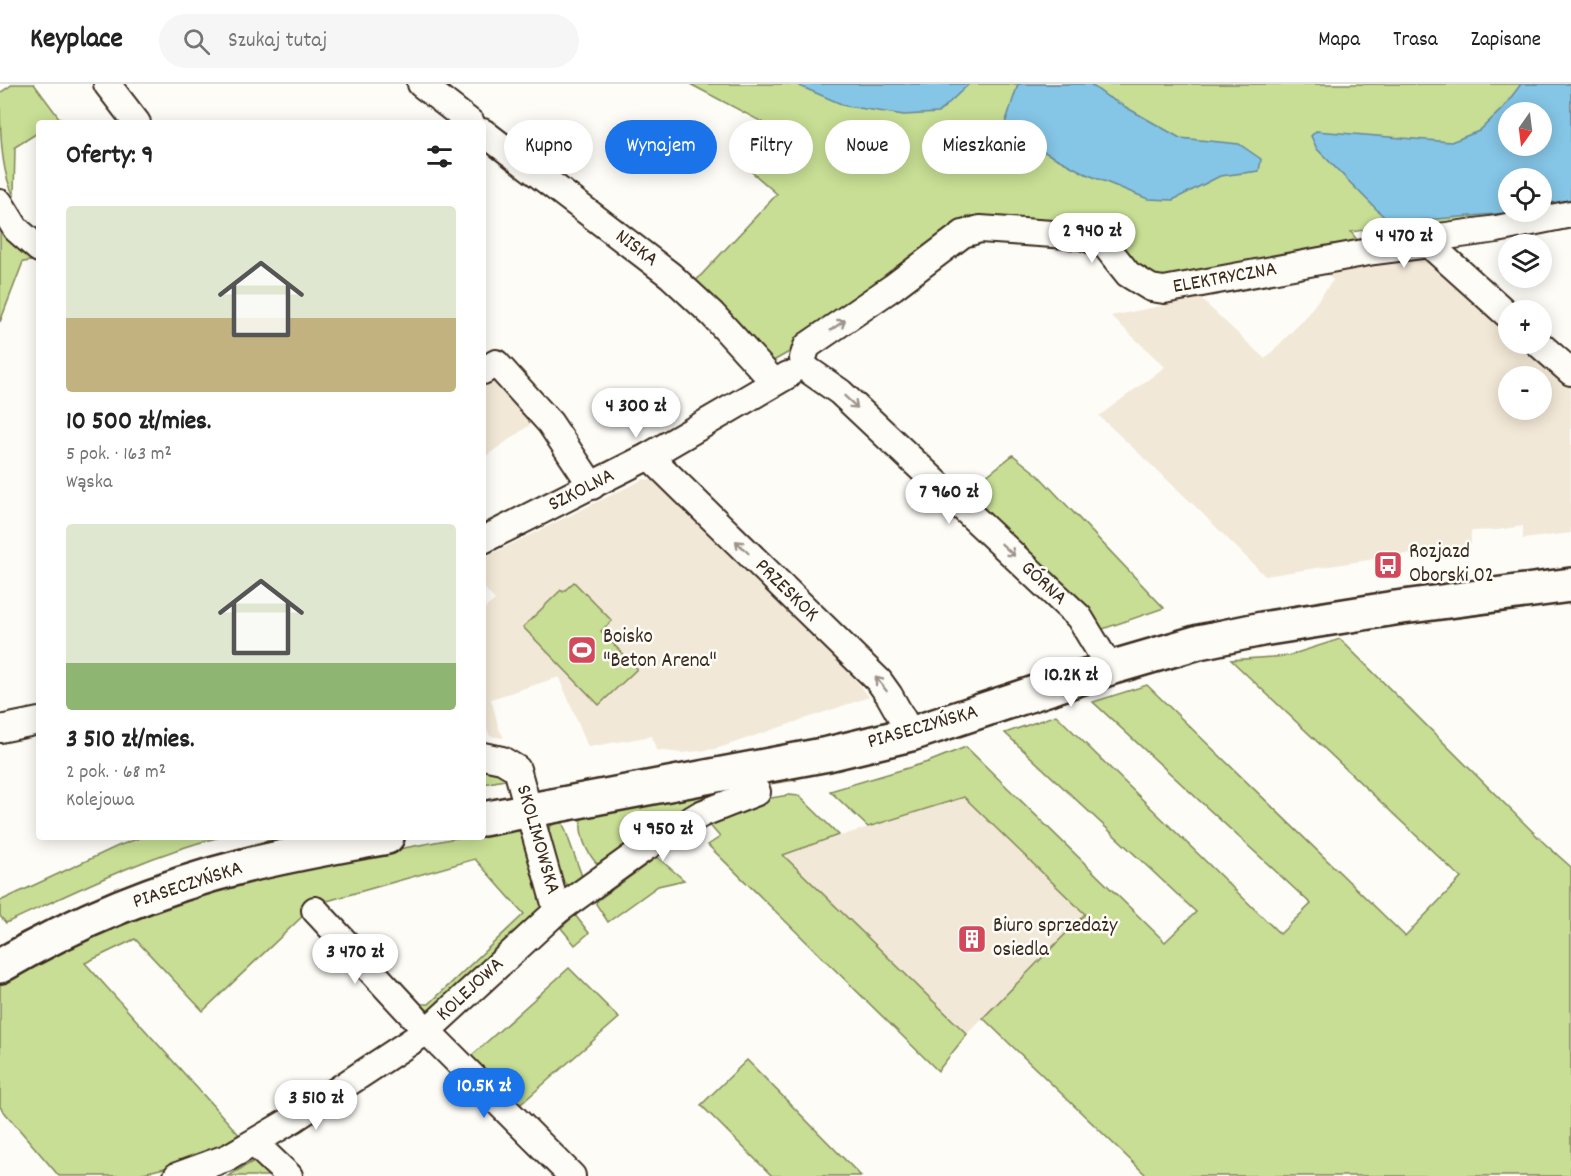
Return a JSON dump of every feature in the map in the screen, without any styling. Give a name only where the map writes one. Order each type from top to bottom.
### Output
[{"type":"main road","name":"PIASECZYŃSKA","points":[[486,818],[828,754],[911,734],[1110,668],[1199,642],[1262,629],[1395,608],[1571,585]]},
{"type":"main road","name":"PIASECZYŃSKA","points":[[0,966],[95,918],[167,890],[242,867],[309,851],[370,840]]},
{"type":"street","points":[[107,84],[135,120]]},
{"type":"street","points":[[421,84],[467,120]]},
{"type":"street","name":"NISKA","points":[[486,134],[669,275],[712,314],[774,382]]},
{"type":"street","points":[[0,203],[16,229],[36,246]]},
{"type":"street","name":"ELEKTRYCZNA","points":[[804,367],[804,353],[807,346],[963,234],[980,230],[1082,236],[1105,245],[1128,274],[1151,288],[1164,290],[1374,251],[1429,244],[1439,237],[1497,229],[1571,214]]},
{"type":"street","points":[[1429,244],[1498,306]]},
{"type":"street","points":[[1550,354],[1571,372]]},
{"type":"street","points":[[486,369],[496,363],[550,423],[592,486]]},
{"type":"street","name":"SZKOLNA","points":[[486,539],[649,456],[774,382],[804,367]]},
{"type":"street","name":"GÓRNA","points":[[804,367],[840,392],[1079,617],[1110,668]]},
{"type":"street","name":"PRZESKOK","points":[[649,456],[879,681],[911,734]]},
{"type":"street","points":[[0,729],[36,722]]},
{"type":"street","name":"SKOLIMOWSKA","points":[[486,756],[502,759],[516,769],[558,911]]},
{"type":"street","name":"KOLEJOWA","points":[[177,1176],[229,1157],[254,1143],[427,1031],[558,911],[646,847],[692,819],[757,792]]},
{"type":"street","points":[[315,910],[427,1031],[572,1176]]},
{"type":"street","points":[[254,1143],[289,1176]]},
{"type":"shaded area","points":[[1413,256],[1435,262],[1498,320],[1498,354],[1535,354],[1549,366],[1498,366],[1498,420],[1552,420],[1552,369],[1571,386],[1571,533],[1523,539],[1523,526],[1471,531],[1471,544],[1265,576],[1194,505],[1099,416],[1165,367],[1111,316],[1200,298],[1265,359],[1304,319],[1333,280],[1324,272]]},
{"type":"shaded area","points":[[495,376],[534,422],[486,456],[486,382]]},
{"type":"shaded area","points":[[644,479],[660,481],[842,663],[869,697],[716,749],[682,753],[656,750],[652,736],[588,747],[559,677],[491,699],[499,729],[504,738],[490,736],[486,727],[486,608],[495,600],[486,590],[486,557]]},
{"type":"shaded area","points":[[964,796],[1085,914],[967,1034],[782,855]]},
{"type":"green space","points":[[13,84],[34,84],[60,119],[36,120],[36,134],[15,147],[14,195],[3,161],[0,93]]},
{"type":"green space","points":[[690,84],[1571,84],[1571,212],[1552,215],[1552,168],[1498,168],[1498,222],[1415,233],[1388,226],[1351,232],[1361,245],[1172,282],[1140,273],[1113,237],[1082,221],[968,216],[956,228],[798,347],[768,364],[691,286],[777,194],[754,174],[813,174],[813,120],[758,120]]},
{"type":"green space","points":[[0,229],[36,255],[36,260],[23,262],[0,322]]},
{"type":"green space","points":[[1013,455],[1038,475],[1164,608],[1097,631],[965,504],[966,492]]},
{"type":"green space","name":"Boisko \"Beton Arena\"","points":[[574,582],[612,621],[601,631],[637,669],[599,705],[523,627],[561,590],[563,592]]},
{"type":"green space","points":[[1340,639],[1543,842],[1571,867],[1571,1176],[1147,1176],[983,1018],[1085,914],[964,797],[868,827],[830,791],[928,762],[966,747],[1165,942],[1196,912],[1005,733],[1056,715],[1280,934],[1311,904],[1093,702],[1147,685],[1405,936],[1461,878],[1231,660],[1287,656]]},
{"type":"green space","points":[[486,768],[503,771],[510,779],[486,783]]},
{"type":"green space","points":[[786,772],[796,780],[735,792],[602,869],[592,858],[585,845],[581,831],[581,816]]},
{"type":"green space","points":[[789,795],[799,796],[839,835],[783,855],[967,1034],[938,1071],[708,845],[720,837],[707,822],[765,799]]},
{"type":"green space","points":[[561,818],[584,882],[575,885],[566,884],[559,876],[548,841],[547,833],[550,827]]},
{"type":"green space","points":[[510,828],[521,830],[529,842],[545,901],[542,909],[435,1008],[427,1012],[420,1011],[418,1004],[429,1004],[524,914],[475,859],[320,903],[308,911],[203,1011],[135,939],[85,963],[242,1138],[178,1165],[130,1176],[59,1176],[0,1107],[0,981],[50,953],[157,908],[275,873],[446,840],[486,840],[486,832]]},
{"type":"green space","points":[[134,840],[210,840],[138,864],[6,923],[0,916],[0,901]]},
{"type":"green space","points":[[270,840],[307,840],[18,938],[17,935],[49,919],[146,878]]},
{"type":"green space","points":[[657,857],[684,880],[658,886],[608,922],[596,904],[597,901]]},
{"type":"green space","points":[[575,915],[589,933],[575,945],[561,928]]},
{"type":"green space","points":[[569,968],[619,1018],[514,1110],[470,1057]]},
{"type":"green space","points":[[747,1060],[861,1176],[772,1176],[701,1105]]},
{"type":"green space","points":[[259,1158],[278,1176],[228,1176]]},
{"type":"water","points":[[795,84],[969,84],[938,113],[904,115],[846,106]]},
{"type":"water","points":[[1018,84],[1090,84],[1108,97],[1180,138],[1239,144],[1261,159],[1259,171],[1220,176],[1173,200],[1148,199],[1086,174],[1047,153],[1047,120],[1006,120]]},
{"type":"water","points":[[1521,84],[1571,84],[1571,204],[1552,207],[1552,168],[1498,168],[1498,214],[1390,223],[1317,149],[1311,136],[1316,131],[1451,142],[1479,131],[1498,113],[1498,156],[1552,156],[1552,102],[1508,102]]},
{"type":"place","name":"Rozjazd Oborski 02","points":[[1388,565]]},
{"type":"place","name":"Boisko \"Beton Arena\"","points":[[582,650]]},
{"type":"place","name":"Biuro sprzedaży osiedla","points":[[972,939]]}]
